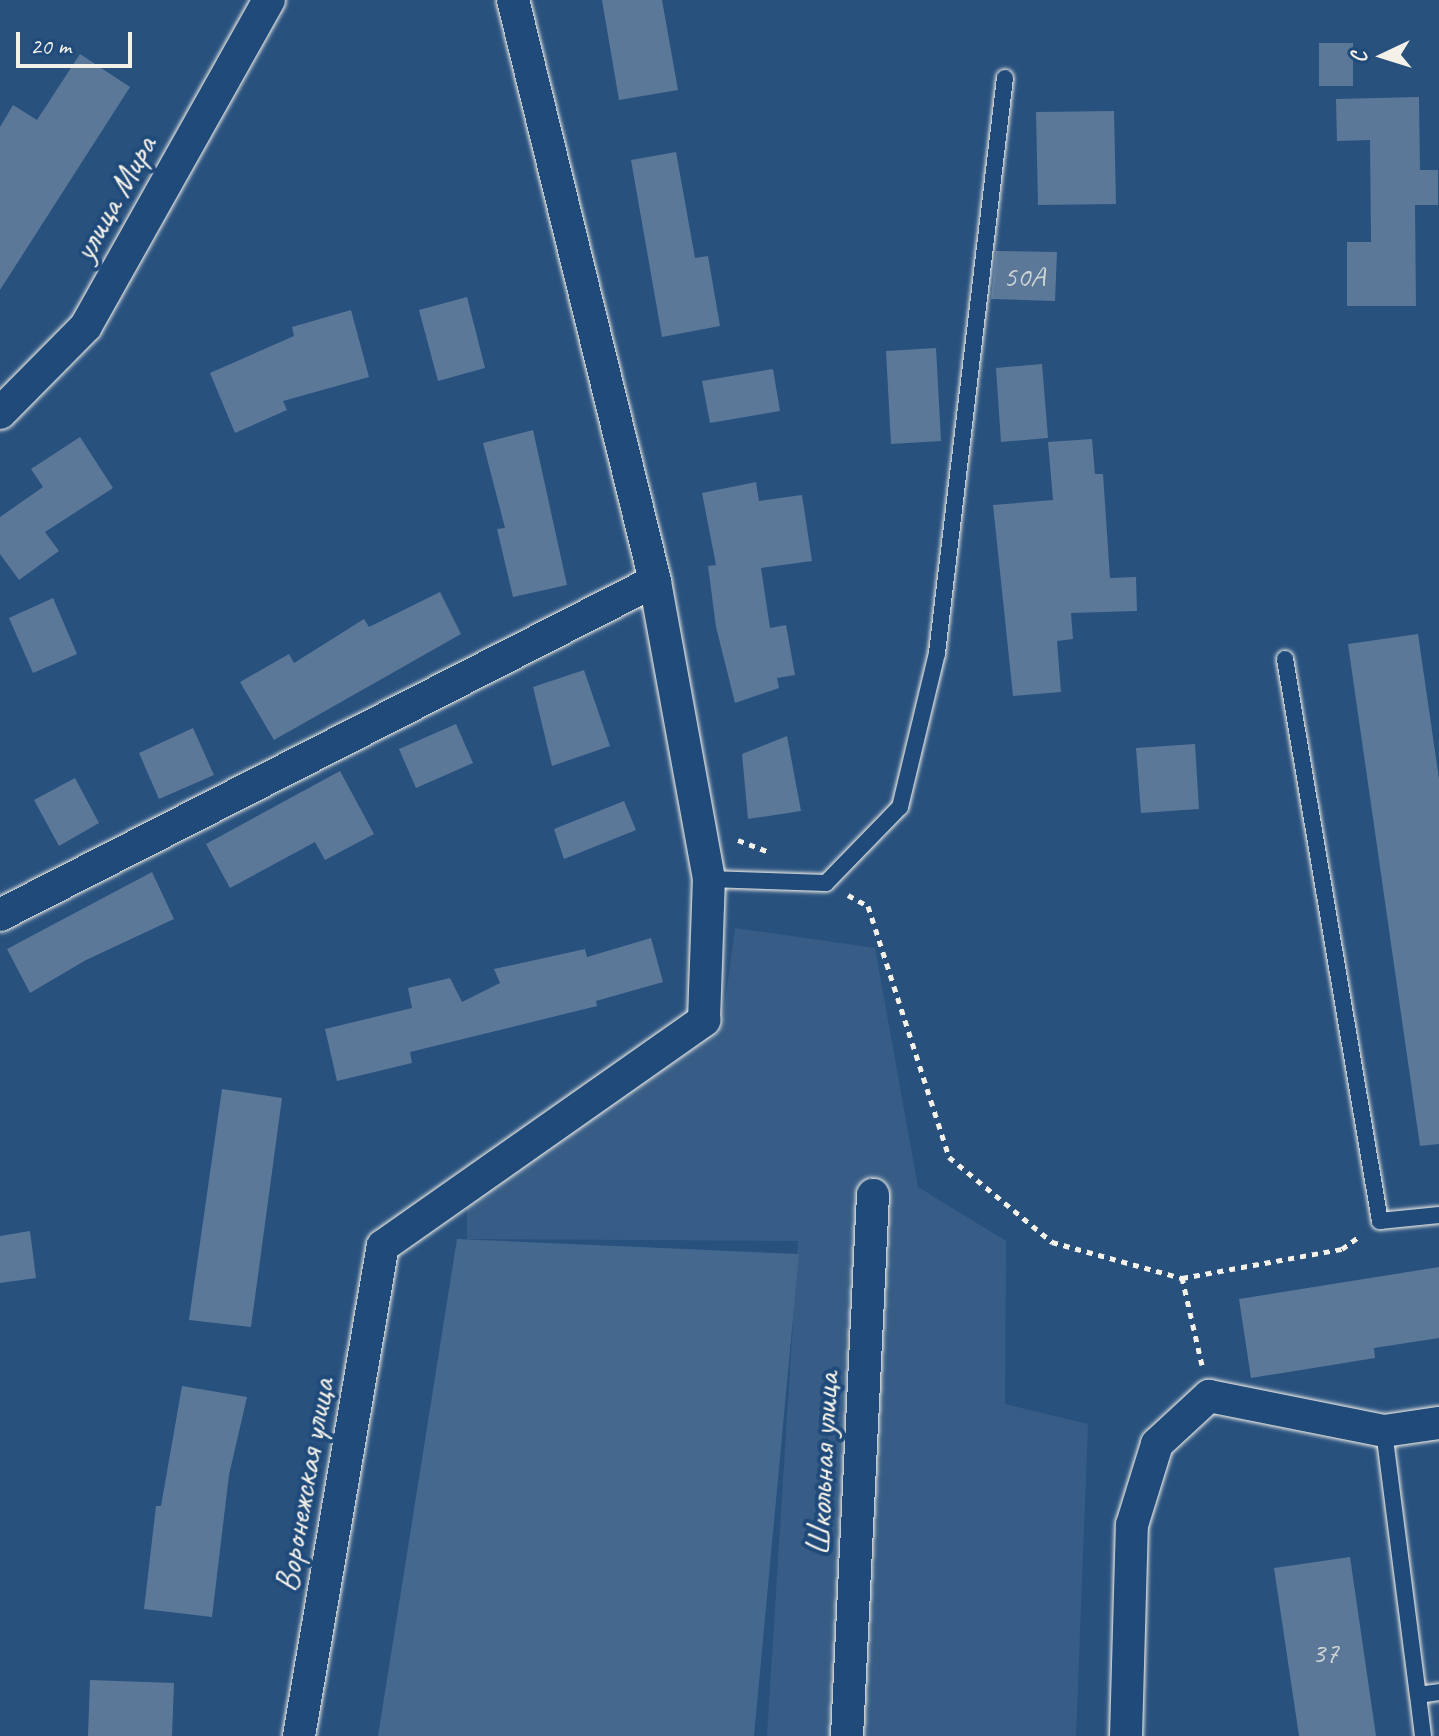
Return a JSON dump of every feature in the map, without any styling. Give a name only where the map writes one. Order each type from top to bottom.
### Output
[{"type":"street","name":"улица Мира","points":[[0,413],[86,326],[269,0]]},
{"type":"street","points":[[513,0],[655,581],[709,879]]},
{"type":"street","points":[[0,915],[655,581]]},
{"type":"street","name":"Воронежская улица","points":[[299,1736],[383,1246],[704,1020],[709,879]]},
{"type":"street","name":"Школьная улица","points":[[847,1736],[873,1195]]},
{"type":"street","points":[[1126,1736],[1132,1525],[1157,1444],[1209,1396],[1384,1431],[1439,1423]]},
{"type":"lane","points":[[709,879],[826,883],[900,807],[937,653],[1005,78]]},
{"type":"lane","points":[[1285,659],[1380,1221],[1439,1215]]},
{"type":"lane","points":[[1384,1431],[1423,1736]]},
{"type":"lane","points":[[1418,1695],[1439,1692]]},
{"type":"path","points":[[700,827],[774,855]]},
{"type":"path","points":[[826,883],[868,906],[949,1157],[1052,1242],[1182,1278],[1342,1249],[1380,1221]]},
{"type":"path","points":[[1182,1278],[1209,1396]]},
{"type":"shaded area","points":[[735,928],[875,948],[918,1187],[1006,1241],[1005,1404],[1088,1424],[1076,1736],[767,1736],[798,1241],[467,1239],[467,1204],[722,1026]]},
{"type":"shaded area","points":[[457,1239],[799,1254],[754,1736],[378,1736]]},
{"type":"building","points":[[602,0],[662,0],[678,90],[619,100]]},
{"type":"building","points":[[1319,43],[1353,43],[1353,86],[1319,86]]},
{"type":"building","points":[[80,54],[130,87],[0,290],[0,127],[13,105],[37,120]]},
{"type":"building","points":[[1419,97],[1420,170],[1438,170],[1438,205],[1415,205],[1416,306],[1347,306],[1347,242],[1371,242],[1370,140],[1337,141],[1336,99]]},
{"type":"building","points":[[1114,111],[1116,204],[1038,205],[1036,112]]},
{"type":"building","points":[[676,152],[695,258],[708,256],[720,326],[662,337],[631,160]]},
{"type":"building","points":[[996,251],[1057,252],[1055,301],[991,299]]},
{"type":"building","points":[[467,297],[485,368],[438,381],[419,310]]},
{"type":"building","points":[[351,310],[369,377],[283,401],[287,410],[235,433],[210,373],[294,336],[292,327]]},
{"type":"building","points":[[936,348],[941,441],[891,444],[886,351]]},
{"type":"building","points":[[1042,364],[1048,438],[1001,442],[996,368]]},
{"type":"building","points":[[773,369],[780,411],[710,423],[702,381]]},
{"type":"building","points":[[533,430],[567,585],[513,597],[497,529],[505,528],[483,443]]},
{"type":"building","points":[[80,437],[113,488],[45,532],[59,551],[19,580],[0,554],[0,517],[43,487],[31,469]]},
{"type":"building","points":[[1092,439],[1095,474],[1103,474],[1110,578],[1136,577],[1137,611],[1071,613],[1073,639],[1057,641],[1061,692],[1013,696],[993,505],[1053,500],[1048,442]]},
{"type":"building","points":[[756,482],[759,501],[802,495],[812,561],[761,568],[770,628],[786,625],[795,675],[777,678],[779,688],[735,703],[716,627],[708,566],[716,565],[702,493]]},
{"type":"building","points":[[440,592],[461,634],[274,740],[240,682],[289,654],[294,663],[364,619],[369,627]]},
{"type":"building","points":[[53,598],[77,654],[33,673],[9,618]]},
{"type":"building","points":[[1418,634],[1439,779],[1439,1144],[1420,1146],[1348,644]]},
{"type":"building","points":[[584,670],[610,746],[552,766],[533,687]]},
{"type":"building","points":[[456,724],[473,763],[416,788],[399,749]]},
{"type":"building","points":[[193,728],[214,775],[159,799],[139,753]]},
{"type":"building","points":[[787,736],[801,811],[748,819],[742,754]]},
{"type":"building","points":[[1195,744],[1199,809],[1141,813],[1136,748]]},
{"type":"building","points":[[340,771],[374,834],[325,860],[315,842],[230,888],[206,844]]},
{"type":"building","points":[[75,778],[99,823],[59,846],[34,800]]},
{"type":"building","points":[[624,801],[636,830],[564,859],[554,829]]},
{"type":"building","points":[[152,872],[174,919],[86,960],[30,993],[7,949]]},
{"type":"building","points":[[651,938],[663,982],[596,1001],[597,1006],[410,1052],[412,1063],[337,1081],[325,1029],[412,1008],[408,988],[450,978],[462,1002],[500,983],[494,969],[585,949],[587,957]]},
{"type":"building","points":[[222,1089],[282,1098],[251,1327],[189,1320]]},
{"type":"building","points":[[30,1231],[36,1278],[0,1283],[0,1236]]},
{"type":"building","points":[[1439,1267],[1439,1338],[1374,1348],[1375,1358],[1251,1378],[1239,1299]]},
{"type":"building","points":[[182,1386],[247,1397],[229,1475],[212,1617],[144,1609],[156,1506],[161,1506]]},
{"type":"building","points":[[1350,1557],[1376,1736],[1299,1736],[1274,1568]]},
{"type":"building","points":[[90,1680],[174,1683],[172,1736],[88,1736]]}]
